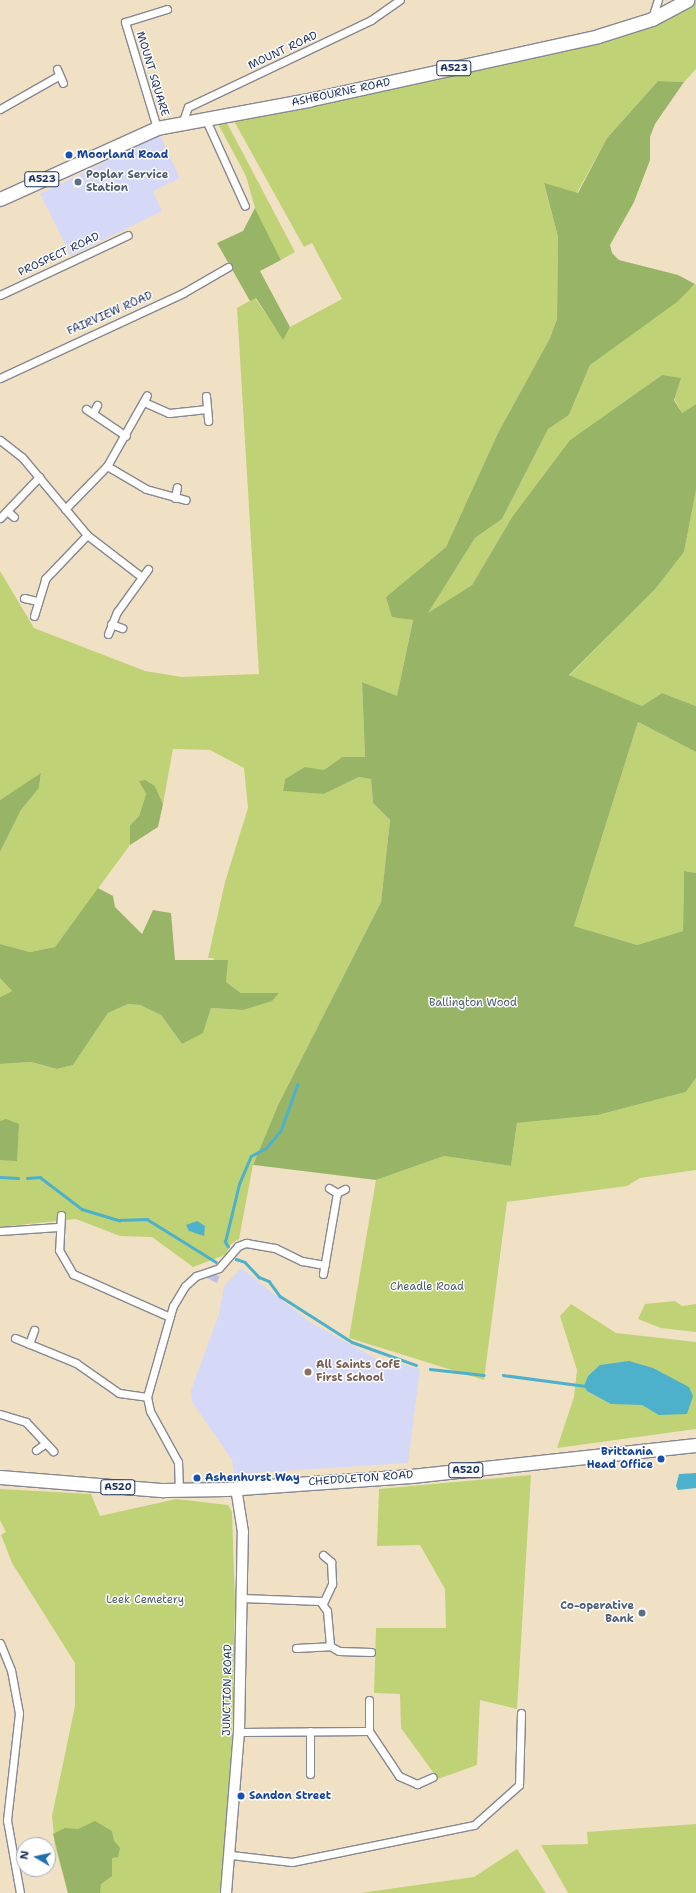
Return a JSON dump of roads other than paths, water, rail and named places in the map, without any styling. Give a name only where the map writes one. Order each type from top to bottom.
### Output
[{"type":"highway","name":"ASHBOURNE ROAD","points":[[0,199],[157,128],[206,120],[598,36],[652,19],[686,0]]},
{"type":"highway","name":"CHEDDLETON ROAD","points":[[0,1477],[179,1490],[236,1488],[411,1476],[696,1445]]},
{"type":"street","name":"MOUNT ROAD","points":[[182,124],[188,107],[371,20],[400,0]]},
{"type":"street","points":[[652,19],[657,3]]},
{"type":"street","name":"MOUNT SQUARE","points":[[157,128],[125,22],[167,10]]},
{"type":"street","points":[[0,109],[58,72],[63,83]]},
{"type":"street","points":[[206,120],[245,206]]},
{"type":"street","name":"PROSPECT ROAD","points":[[0,295],[128,235]]},
{"type":"street","name":"FAIRVIEW ROAD","points":[[0,378],[183,293],[228,267]]},
{"type":"street","points":[[65,509],[107,466],[126,436],[147,395]]},
{"type":"street","points":[[206,396],[208,421]]},
{"type":"street","points":[[144,402],[169,413],[207,409]]},
{"type":"street","points":[[93,413],[97,405]]},
{"type":"street","points":[[86,409],[126,436]]},
{"type":"street","points":[[0,440],[39,477],[87,535],[142,577]]},
{"type":"street","points":[[107,466],[138,485],[175,498],[186,500]]},
{"type":"street","points":[[0,518],[39,477]]},
{"type":"street","points":[[175,498],[177,487]]},
{"type":"street","points":[[7,511],[14,517]]},
{"type":"street","points":[[34,616],[37,601],[45,579],[87,535]]},
{"type":"street","points":[[108,634],[111,624],[148,569]]},
{"type":"street","points":[[24,598],[37,601]]},
{"type":"street","points":[[111,624],[122,628]]},
{"type":"street","points":[[329,1188],[337,1193]]},
{"type":"street","points":[[337,1193],[345,1189]]},
{"type":"street","points":[[323,1274],[337,1193]]},
{"type":"street","points":[[61,1214],[58,1227],[60,1257],[73,1274],[170,1317]]},
{"type":"street","points":[[0,1231],[58,1227]]},
{"type":"street","points":[[179,1490],[178,1462],[150,1411],[147,1397],[170,1317],[177,1299],[196,1276],[219,1268],[238,1246],[246,1244],[275,1248],[302,1261],[325,1265]]},
{"type":"street","points":[[29,1344],[34,1330]]},
{"type":"street","points":[[15,1338],[86,1369],[119,1393],[147,1397]]},
{"type":"street","points":[[0,1414],[26,1422],[53,1451]]},
{"type":"street","points":[[36,1450],[46,1443]]},
{"type":"street","name":"JUNCTION ROAD","points":[[226,1893],[231,1855],[239,1732],[243,1532],[236,1488]]},
{"type":"street","points":[[323,1555],[331,1562],[332,1584],[324,1603],[330,1646]]},
{"type":"street","points":[[242,1598],[316,1600],[324,1603]]},
{"type":"street","points":[[0,1643],[11,1670],[19,1713],[7,1820],[20,1893]]},
{"type":"street","points":[[296,1648],[330,1646],[339,1651],[371,1652]]},
{"type":"street","points":[[369,1700],[369,1731],[404,1781],[417,1784],[433,1777]]},
{"type":"street","points":[[231,1855],[292,1862],[474,1825],[519,1785],[521,1713]]},
{"type":"street","points":[[310,1731],[310,1774]]},
{"type":"street","points":[[239,1732],[369,1731]]},
{"type":"water","points":[[197,1221],[205,1226],[204,1236],[189,1231],[186,1225]]},
{"type":"water","points":[[629,1361],[653,1368],[689,1387],[693,1396],[687,1414],[659,1415],[642,1405],[611,1404],[587,1391],[584,1386],[588,1376],[600,1365]]},
{"type":"water","points":[[696,1473],[696,1488],[678,1490],[676,1486],[679,1474]]},
{"type":"waterway","points":[[228,1247],[225,1242],[239,1184],[251,1156],[266,1148],[281,1130],[297,1085]]},
{"type":"waterway","points":[[0,1177],[18,1178]]},
{"type":"waterway","points":[[27,1178],[40,1177],[82,1209],[119,1220],[147,1219],[216,1262]]},
{"type":"waterway","points":[[236,1259],[245,1262],[259,1277],[269,1281],[280,1296],[352,1342],[416,1365]]},
{"type":"waterway","points":[[430,1369],[484,1375]]},
{"type":"waterway","points":[[503,1375],[587,1386]]},
{"type":"place","name":"Moorland Road","points":[[69,155]]},
{"type":"place","name":"Poplar Service Station","points":[[78,182]]},
{"type":"place","name":"All Saints CofE First School","points":[[308,1372]]},
{"type":"place","name":"Brittania Head Office","points":[[661,1459]]},
{"type":"place","name":"Ashenhurst Way","points":[[197,1478]]},
{"type":"place","name":"Co-operative Bank","points":[[642,1613]]},
{"type":"place","name":"Sandon Street","points":[[241,1796]]},
{"type":"park label","name":"Ballington Wood","points":[[473,1003]]},
{"type":"park label","name":"Cheadle Road","points":[[427,1287]]},
{"type":"park label","name":"Leek Cemetery","points":[[145,1600]]}]
